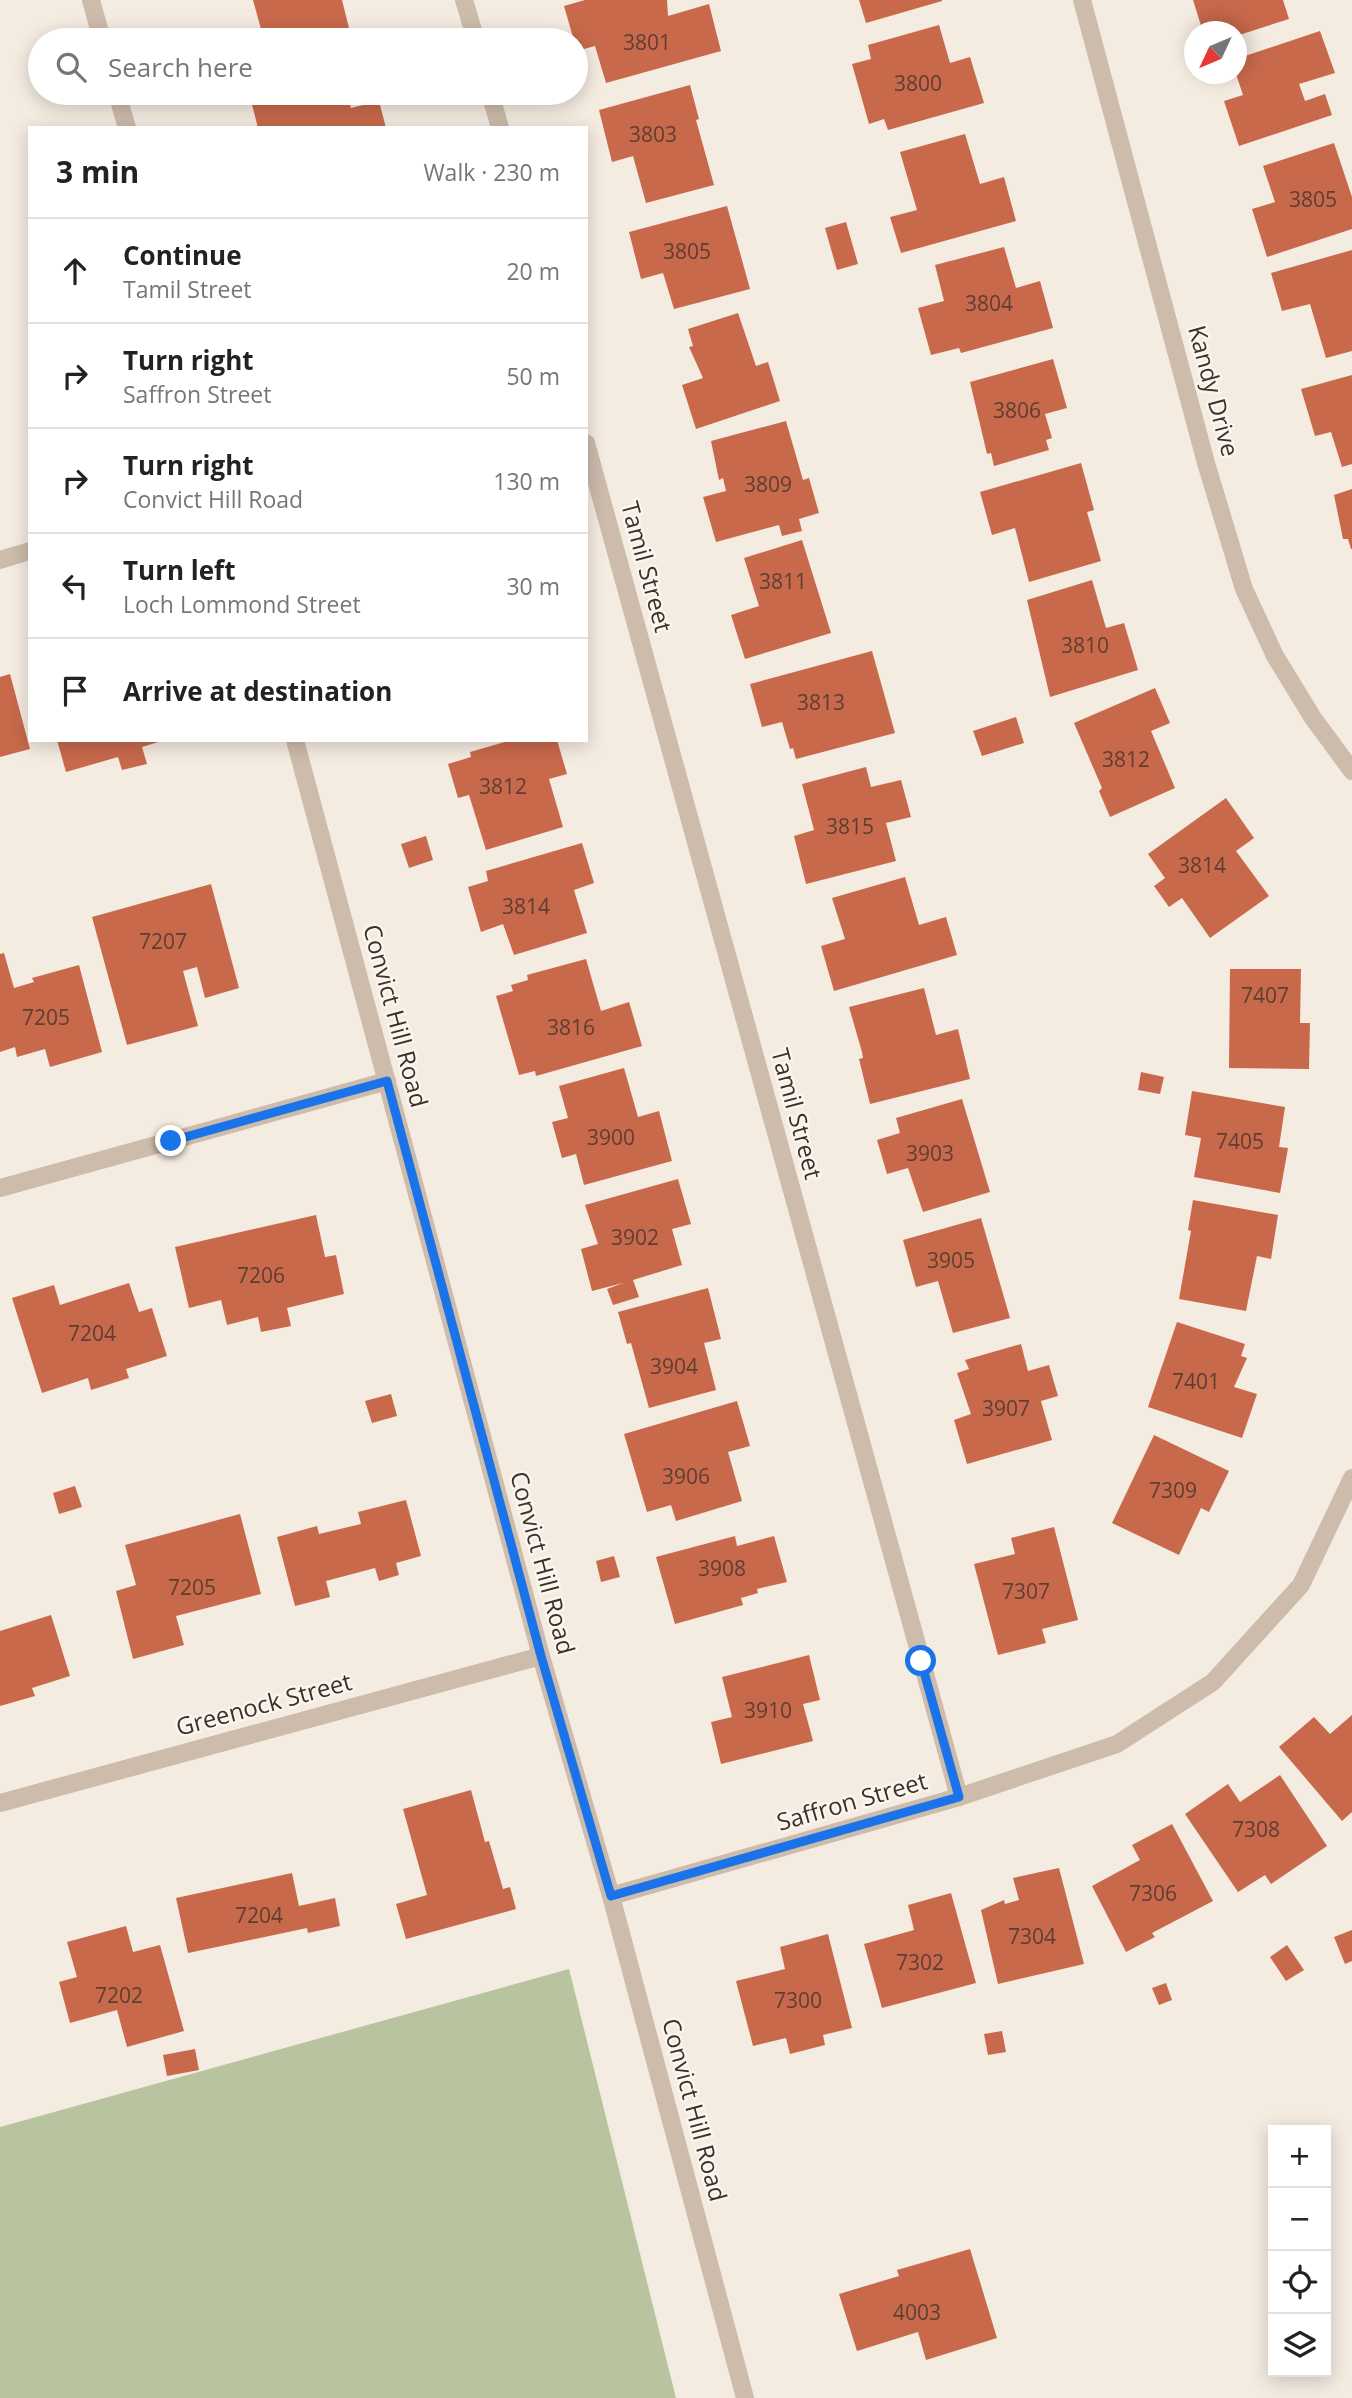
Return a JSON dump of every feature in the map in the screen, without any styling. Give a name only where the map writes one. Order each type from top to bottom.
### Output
[{"type":"street","points":[[91,0],[99,28]]},
{"type":"street","points":[[464,0],[472,28]]},
{"type":"street","name":"Kandy Drive","points":[[1082,0],[1206,463],[1244,589],[1275,656],[1313,718],[1352,771]]},
{"type":"street","points":[[120,105],[126,126]]},
{"type":"street","points":[[493,105],[499,126]]},
{"type":"street","name":"Tamil Street","points":[[588,450],[959,1797]]},
{"type":"street","points":[[0,559],[28,552]]},
{"type":"street","name":"Convict Hill Road","points":[[296,742],[541,1656],[611,1896],[745,2398]]},
{"type":"street","points":[[0,1188],[387,1081]]},
{"type":"street","name":"Saffron Street","points":[[611,1896],[959,1797],[1117,1744],[1213,1682],[1301,1585],[1352,1480]]},
{"type":"street","name":"Greenock Street","points":[[0,1803],[541,1656]]},
{"type":"green space","points":[[569,1969],[676,2398],[0,2398],[0,2127]]},
{"type":"building","points":[[253,0],[342,0],[349,28],[261,28]]},
{"type":"building","points":[[585,0],[667,0],[668,16],[709,4],[721,51],[606,83],[595,46],[588,48],[588,28],[570,28],[564,6]]},
{"type":"building","points":[[859,0],[942,0],[942,1],[866,23]]},
{"type":"building","points":[[1193,0],[1283,0],[1289,19],[1247,32],[1247,21],[1200,21]]},
{"type":"building","points":[[939,25],[950,63],[970,57],[984,103],[888,130],[884,119],[869,124],[852,64],[871,59],[868,45]]},
{"type":"building","points":[[1320,31],[1335,73],[1299,84],[1305,101],[1325,94],[1332,115],[1239,146],[1224,101],[1243,95],[1239,84],[1247,84],[1247,55]]},
{"type":"building","points":[[690,85],[699,119],[696,120],[714,185],[646,203],[633,156],[612,162],[599,110]]},
{"type":"building","points":[[252,105],[350,105],[351,108],[380,105],[385,126],[257,126]]},
{"type":"building","points":[[965,134],[980,184],[1004,177],[1016,221],[901,253],[890,217],[917,210],[900,152]]},
{"type":"building","points":[[1334,143],[1352,197],[1352,229],[1267,257],[1252,209],[1275,202],[1263,166]]},
{"type":"building","points":[[727,206],[750,289],[674,309],[663,273],[641,279],[629,232]]},
{"type":"building","points":[[846,222],[858,264],[837,270],[825,228]]},
{"type":"building","points":[[1004,247],[1016,288],[1040,281],[1053,328],[961,353],[959,348],[931,355],[918,308],[944,301],[935,265]]},
{"type":"building","points":[[1352,250],[1352,351],[1326,358],[1310,304],[1282,311],[1271,273]]},
{"type":"building","points":[[738,313],[756,366],[768,362],[780,401],[696,429],[682,385],[703,378],[689,347],[693,346],[688,329]]},
{"type":"building","points":[[1053,359],[1067,408],[1045,414],[1052,438],[1046,440],[1049,450],[994,466],[991,453],[987,454],[970,382]]},
{"type":"building","points":[[1352,375],[1352,464],[1342,467],[1331,432],[1315,436],[1301,389]]},
{"type":"building","points":[[786,421],[803,480],[809,478],[819,513],[799,519],[802,531],[782,536],[779,525],[716,542],[703,497],[726,491],[723,478],[719,480],[711,441]]},
{"type":"building","points":[[1081,463],[1094,510],[1087,512],[1101,561],[1029,582],[1015,528],[992,535],[980,492]]},
{"type":"building","points":[[1352,489],[1351,549],[1348,539],[1343,539],[1334,495]]},
{"type":"building","points":[[802,540],[831,633],[745,659],[731,615],[759,606],[744,558]]},
{"type":"building","points":[[1092,580],[1106,628],[1124,623],[1138,670],[1050,697],[1027,600]]},
{"type":"building","points":[[872,651],[895,733],[796,759],[782,722],[762,727],[750,684]]},
{"type":"building","points":[[10,674],[30,749],[0,757],[0,677]]},
{"type":"building","points":[[1155,688],[1170,723],[1151,731],[1175,788],[1110,817],[1099,791],[1102,788],[1074,723]]},
{"type":"building","points":[[1016,717],[1024,743],[982,756],[973,731]]},
{"type":"building","points":[[58,742],[159,742],[142,747],[147,764],[122,770],[118,757],[66,772]]},
{"type":"building","points":[[505,742],[558,742],[567,774],[549,779],[563,827],[486,850],[469,795],[458,798],[448,764],[471,757],[470,752]]},
{"type":"building","points":[[866,767],[871,787],[901,780],[911,817],[886,823],[896,861],[806,884],[794,836],[814,830],[802,784]]},
{"type":"building","points":[[1226,798],[1254,838],[1236,851],[1269,896],[1210,938],[1182,898],[1169,907],[1154,886],[1165,878],[1148,854]]},
{"type":"building","points":[[426,836],[433,860],[409,868],[401,844]]},
{"type":"building","points":[[582,843],[594,883],[574,890],[587,933],[514,955],[503,924],[481,932],[468,887],[488,881],[486,871]]},
{"type":"building","points":[[905,877],[919,925],[946,917],[957,955],[834,991],[821,946],[845,939],[832,898]]},
{"type":"building","points":[[211,884],[239,988],[205,998],[197,967],[183,971],[198,1026],[127,1045],[92,917]]},
{"type":"building","points":[[4,953],[14,988],[34,982],[32,978],[79,965],[102,1052],[50,1067],[45,1049],[17,1057],[15,1047],[0,1052],[0,954]]},
{"type":"building","points":[[586,959],[601,1011],[629,1002],[642,1046],[536,1076],[535,1071],[519,1075],[496,996],[513,991],[511,985],[528,980],[527,975]]},
{"type":"building","points":[[1230,969],[1301,969],[1300,1023],[1310,1023],[1309,1069],[1229,1068]]},
{"type":"building","points":[[924,988],[936,1035],[958,1029],[970,1079],[870,1104],[859,1059],[863,1058],[862,1052],[849,1007]]},
{"type":"building","points":[[624,1068],[638,1117],[659,1111],[672,1161],[584,1185],[576,1154],[562,1158],[552,1122],[568,1118],[559,1086]]},
{"type":"building","points":[[1141,1072],[1164,1077],[1160,1094],[1138,1090]]},
{"type":"building","points":[[1192,1091],[1285,1107],[1279,1147],[1288,1148],[1280,1193],[1194,1177],[1201,1138],[1185,1135]]},
{"type":"building","points":[[962,1099],[990,1192],[923,1212],[908,1168],[887,1174],[877,1140],[900,1133],[896,1118]]},
{"type":"building","points":[[678,1179],[691,1224],[672,1229],[682,1265],[633,1280],[639,1297],[613,1305],[607,1289],[623,1283],[592,1291],[581,1249],[598,1244],[585,1205]]},
{"type":"building","points":[[1193,1200],[1278,1215],[1271,1259],[1257,1256],[1246,1311],[1179,1299],[1191,1231],[1188,1230]]},
{"type":"building","points":[[316,1215],[325,1257],[336,1255],[344,1294],[287,1308],[291,1326],[261,1332],[258,1317],[227,1325],[221,1300],[189,1308],[175,1247]]},
{"type":"building","points":[[981,1218],[1010,1318],[953,1333],[938,1281],[916,1287],[903,1240]]},
{"type":"building","points":[[129,1283],[139,1312],[152,1308],[167,1356],[126,1369],[129,1378],[91,1390],[88,1378],[42,1393],[12,1298],[54,1285],[60,1305]]},
{"type":"building","points":[[708,1288],[721,1339],[704,1343],[716,1390],[649,1408],[631,1343],[627,1344],[618,1312]]},
{"type":"building","points":[[1177,1322],[1245,1344],[1241,1356],[1247,1358],[1234,1387],[1257,1394],[1242,1438],[1148,1407]]},
{"type":"building","points":[[1021,1344],[1028,1371],[1049,1365],[1058,1396],[1041,1401],[1052,1440],[967,1464],[954,1420],[971,1414],[957,1373],[969,1369],[965,1360]]},
{"type":"building","points":[[391,1394],[397,1416],[372,1423],[365,1401]]},
{"type":"building","points":[[737,1401],[750,1446],[728,1452],[742,1501],[676,1521],[671,1505],[647,1512],[624,1434]]},
{"type":"building","points":[[1154,1435],[1229,1471],[1209,1512],[1201,1508],[1179,1555],[1112,1523]]},
{"type":"building","points":[[75,1486],[82,1507],[59,1514],[53,1493]]},
{"type":"building","points":[[406,1500],[421,1556],[396,1563],[399,1575],[379,1581],[375,1568],[326,1581],[330,1597],[295,1606],[277,1537],[317,1526],[319,1534],[361,1524],[358,1512]]},
{"type":"building","points":[[240,1514],[261,1594],[176,1616],[184,1645],[133,1659],[116,1591],[136,1585],[125,1545]]},
{"type":"building","points":[[1054,1527],[1078,1620],[1042,1629],[1046,1643],[998,1655],[974,1564],[1015,1554],[1011,1538]]},
{"type":"building","points":[[735,1536],[737,1546],[774,1536],[787,1582],[757,1589],[758,1593],[741,1598],[743,1605],[675,1624],[656,1557]]},
{"type":"building","points":[[614,1556],[620,1577],[601,1582],[596,1561]]},
{"type":"building","points":[[51,1615],[70,1676],[32,1688],[35,1696],[0,1706],[0,1631]]},
{"type":"building","points":[[809,1655],[820,1700],[803,1704],[813,1741],[721,1764],[711,1722],[732,1717],[722,1677]]},
{"type":"building","points":[[1352,1715],[1352,1812],[1342,1821],[1279,1747],[1314,1717],[1330,1734]]},
{"type":"building","points":[[1280,1775],[1327,1846],[1271,1884],[1265,1875],[1238,1892],[1185,1814],[1228,1784],[1240,1802]]},
{"type":"building","points":[[471,1790],[485,1842],[489,1841],[503,1889],[510,1887],[516,1909],[406,1939],[396,1904],[427,1895],[403,1809]]},
{"type":"building","points":[[1172,1824],[1213,1901],[1152,1933],[1155,1937],[1126,1952],[1092,1886],[1140,1860],[1132,1845]]},
{"type":"building","points":[[1059,1868],[1084,1964],[998,1984],[981,1910],[1004,1900],[1005,1904],[1019,1900],[1013,1878]]},
{"type":"building","points":[[292,1873],[299,1906],[335,1898],[340,1926],[308,1933],[307,1928],[188,1953],[176,1898]]},
{"type":"building","points":[[951,1893],[976,1983],[882,2008],[864,1944],[914,1930],[908,1905]]},
{"type":"building","points":[[126,1926],[133,1952],[160,1945],[184,2031],[127,2047],[117,2010],[70,2023],[59,1982],[77,1977],[67,1942]]},
{"type":"building","points":[[1352,1930],[1352,1961],[1345,1964],[1334,1937]]},
{"type":"building","points":[[828,1934],[852,2028],[823,2035],[825,2045],[790,2054],[786,2038],[753,2046],[736,1981],[785,1969],[780,1947]]},
{"type":"building","points":[[1287,1945],[1304,1970],[1286,1981],[1270,1957]]},
{"type":"building","points":[[1166,1983],[1172,2000],[1159,2005],[1152,1988]]},
{"type":"building","points":[[1002,2031],[1006,2052],[988,2055],[984,2034]]},
{"type":"building","points":[[195,2049],[199,2070],[167,2076],[163,2055]]},
{"type":"building","points":[[970,2249],[997,2338],[926,2360],[918,2332],[857,2351],[839,2294],[899,2276],[897,2270]]},
{"type":"route","points":[[171,1141],[387,1081],[541,1656],[611,1896],[959,1797],[921,1661]]}]
